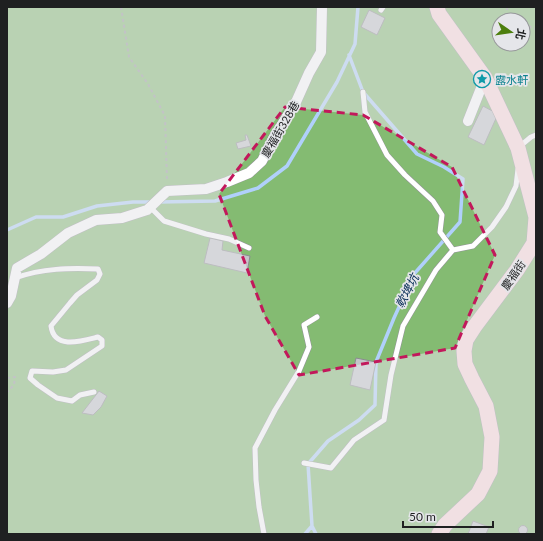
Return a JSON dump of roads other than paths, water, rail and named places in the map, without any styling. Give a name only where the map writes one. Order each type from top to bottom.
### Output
[{"type":"street","name":"慶福街328巷","points":[[150,208],[164,194],[206,189],[227,182],[249,173],[262,161],[273,139],[296,102],[308,73],[321,52],[322,7]]},
{"type":"street","name":"慶福街","points":[[437,7],[439,14],[485,78],[518,148],[536,217],[534,243],[517,270],[466,340],[464,351],[465,364],[486,406],[492,437],[490,471],[478,494],[444,524],[439,534]]},
{"type":"street","points":[[468,121],[485,78]]},
{"type":"street","points":[[7,303],[11,296],[17,268],[41,254],[68,233],[96,220],[122,218],[150,208]]},
{"type":"lane","points":[[363,92],[365,112],[387,155],[405,175],[433,201],[442,214],[440,232],[453,250]]},
{"type":"lane","points":[[304,463],[332,468],[354,440],[384,420],[391,375],[403,326],[436,270],[453,250],[473,246],[492,227],[506,206],[516,186],[519,165],[518,148],[531,137],[536,135]]},
{"type":"lane","points":[[150,208],[164,221],[206,234],[229,239],[249,248]]},
{"type":"lane","points":[[15,278],[38,271],[55,269],[98,270],[100,274],[97,280],[77,295],[51,326],[52,332],[59,340],[78,342],[98,337],[102,340],[102,346],[66,370],[53,372],[32,371],[30,378],[57,398],[64,400],[72,401],[80,395],[94,392]]},
{"type":"lane","points":[[264,534],[256,480],[255,448],[275,410],[299,371],[309,347],[304,325],[317,317]]},
{"type":"waterway","points":[[159,202],[215,201],[258,188],[287,166],[337,82],[355,44],[358,7]]},
{"type":"waterway","name":"軟埤坑","points":[[316,534],[312,526],[308,464],[328,441],[359,420],[375,405],[376,362],[414,274],[460,222],[463,179],[444,167],[417,154],[363,92],[349,55]]},
{"type":"waterway","points":[[7,230],[36,217],[63,217],[97,206],[133,202],[151,202]]},
{"type":"waterway","points":[[305,534],[312,526]]},
{"type":"place","name":"露水軒","points":[[482,79]]}]
